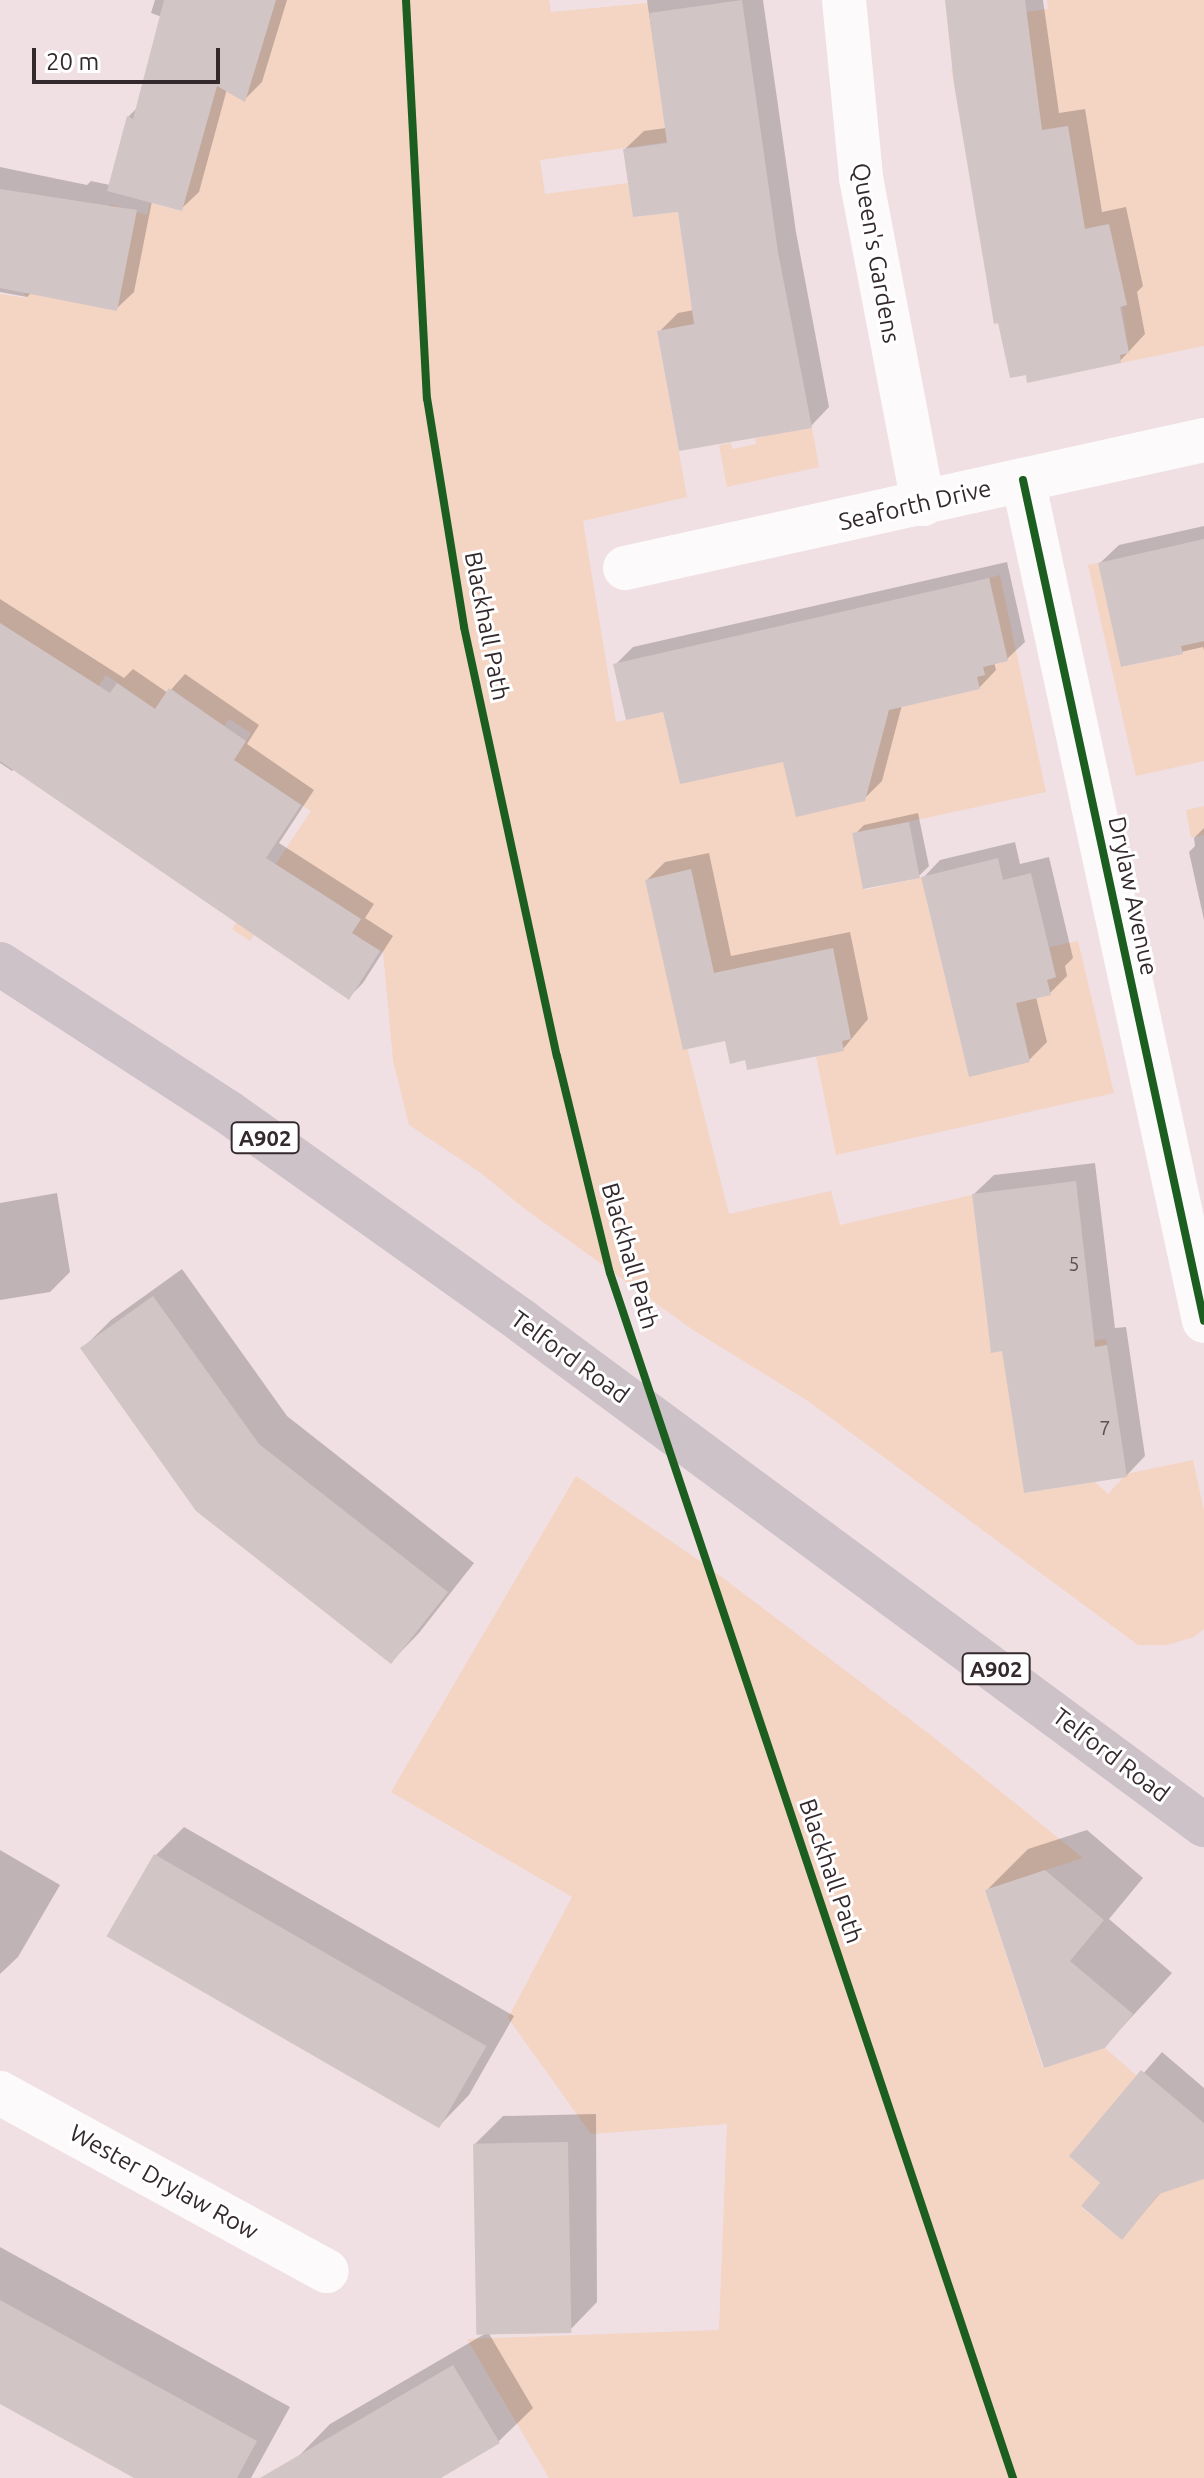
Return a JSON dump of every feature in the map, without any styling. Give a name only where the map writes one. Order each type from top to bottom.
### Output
[{"type":"main road","name":"Telford Road","points":[[0,964],[228,1112],[523,1322],[1204,1825]]},
{"type":"street","name":"Queen's Gardens","points":[[844,0],[861,178],[923,504]]},
{"type":"street","name":"Seaforth Drive","points":[[625,568],[1204,440]]},
{"type":"street","name":"Drylaw Avenue","points":[[1023,480],[1204,1321]]},
{"type":"street","name":"Wester Drylaw Row","points":[[0,2093],[327,2271]]},
{"type":"shaded area","points":[[268,0],[549,0],[551,12],[648,3],[666,134],[758,121],[759,129],[540,160],[545,194],[628,183],[633,217],[678,212],[690,298],[782,286],[789,307],[657,331],[687,497],[583,521],[616,722],[663,712],[680,784],[879,712],[979,689],[977,677],[985,675],[983,667],[1008,661],[989,578],[1000,575],[1046,792],[852,834],[864,890],[957,870],[926,898],[969,1076],[1030,1061],[1016,1003],[1050,995],[1047,980],[1056,977],[1049,947],[1078,941],[1114,1093],[836,1155],[816,1056],[844,1051],[842,1041],[851,1038],[833,949],[714,973],[691,870],[645,880],[729,1214],[831,1191],[840,1225],[972,1195],[991,1352],[1106,1339],[1107,1345],[1006,1374],[1024,1493],[1095,1482],[1108,1494],[1126,1474],[1193,1460],[1204,1511],[1204,1629],[1194,1637],[1167,1645],[1138,1645],[808,1401],[693,1330],[521,1206],[481,1173],[409,1125],[393,1060],[383,952],[352,933],[361,919],[293,875],[250,941],[232,929],[311,811],[234,760],[251,733],[229,719],[211,746],[190,731],[203,711],[170,688],[155,709],[106,675],[62,742],[36,673],[48,654],[0,623],[0,294],[27,298],[7,262],[117,311],[126,265],[99,260],[110,204],[147,215],[150,203],[182,211],[216,85],[245,101],[274,6]]},
{"type":"shaded area","points":[[1047,0],[1204,0],[1204,346],[1121,363],[1120,355],[1129,353],[1109,224],[1053,235],[990,284],[975,213],[1054,201],[1068,126],[1042,130],[1037,104],[1005,75],[954,84],[951,69],[1026,12],[1048,9]]},
{"type":"shaded area","points":[[812,428],[819,467],[727,487],[719,445],[731,443],[732,449],[756,444],[755,438]]},
{"type":"shaded area","points":[[1098,563],[1122,667],[1182,654],[1181,646],[1204,641],[1204,761],[1136,776],[1088,565]]},
{"type":"shaded area","points":[[1204,806],[1204,835],[1191,838],[1186,810]]},
{"type":"shaded area","points":[[576,1476],[707,1566],[932,1736],[1083,1858],[985,1890],[1043,2068],[1105,2048],[1137,2076],[1070,2156],[1100,2183],[1081,2207],[1122,2240],[1124,2197],[1204,2173],[1204,2478],[549,2478],[467,2339],[719,2330],[727,2124],[591,2134],[508,2018],[572,1897],[391,1792]]},
{"type":"building","points":[[164,0],[276,0],[245,102],[217,86],[182,211],[107,191],[127,116],[133,119]]},
{"type":"building","points":[[742,0],[778,252],[812,428],[679,451],[657,331],[694,324],[678,212],[633,217],[623,149],[667,143],[649,13]]},
{"type":"building","points":[[945,0],[1025,0],[1042,130],[1068,126],[1085,229],[1109,224],[1127,305],[1120,307],[1129,353],[1120,355],[1121,363],[1027,383],[1026,375],[1010,378],[998,323],[994,324],[954,84]]},
{"type":"building","points":[[0,189],[137,210],[117,311],[0,288]]},
{"type":"building","points":[[1204,539],[1204,641],[1181,646],[1183,654],[1121,667],[1098,563]]},
{"type":"building","points":[[989,578],[1008,661],[983,667],[985,675],[977,677],[980,689],[889,710],[865,801],[796,817],[783,762],[680,784],[663,712],[626,720],[613,664]]},
{"type":"building","points":[[0,623],[110,693],[117,683],[155,709],[169,688],[246,741],[234,760],[301,805],[266,858],[361,919],[352,933],[380,951],[349,1000],[0,761]]},
{"type":"building","points":[[909,822],[920,878],[863,889],[852,833]]},
{"type":"building","points":[[998,858],[1003,880],[1031,873],[1056,977],[1047,980],[1051,995],[1016,1003],[1030,1062],[969,1077],[921,877]]},
{"type":"building","points":[[691,869],[714,973],[833,948],[851,1039],[842,1041],[844,1051],[747,1070],[745,1060],[730,1064],[725,1041],[683,1050],[645,880]]},
{"type":"building","points":[[1076,1181],[1095,1347],[1107,1345],[1127,1477],[1024,1493],[1002,1351],[991,1353],[972,1194]]},
{"type":"building","points":[[153,1296],[259,1444],[448,1592],[391,1664],[196,1511],[80,1348]]},
{"type":"building","points":[[154,1854],[487,2046],[439,2128],[106,1936]]},
{"type":"building","points":[[1045,1870],[1104,1920],[1070,1961],[1133,2014],[1105,2048],[1044,2068],[985,1890]]},
{"type":"building","points":[[1141,2070],[1204,2123],[1204,2179],[1159,2194],[1122,2240],[1081,2206],[1100,2183],[1069,2156]]},
{"type":"building","points":[[568,2142],[571,2333],[476,2335],[473,2144]]},
{"type":"building","points":[[0,2300],[257,2441],[237,2478],[134,2478],[0,2404]]},
{"type":"building","points":[[453,2365],[500,2443],[441,2478],[260,2478]]},
{"type":"cycle path","name":"Blackhall Path","points":[[406,0],[427,398],[464,627],[557,1056],[610,1273],[1013,2478]]},
{"type":"cycle path","points":[[1023,480],[1204,1321]]}]
